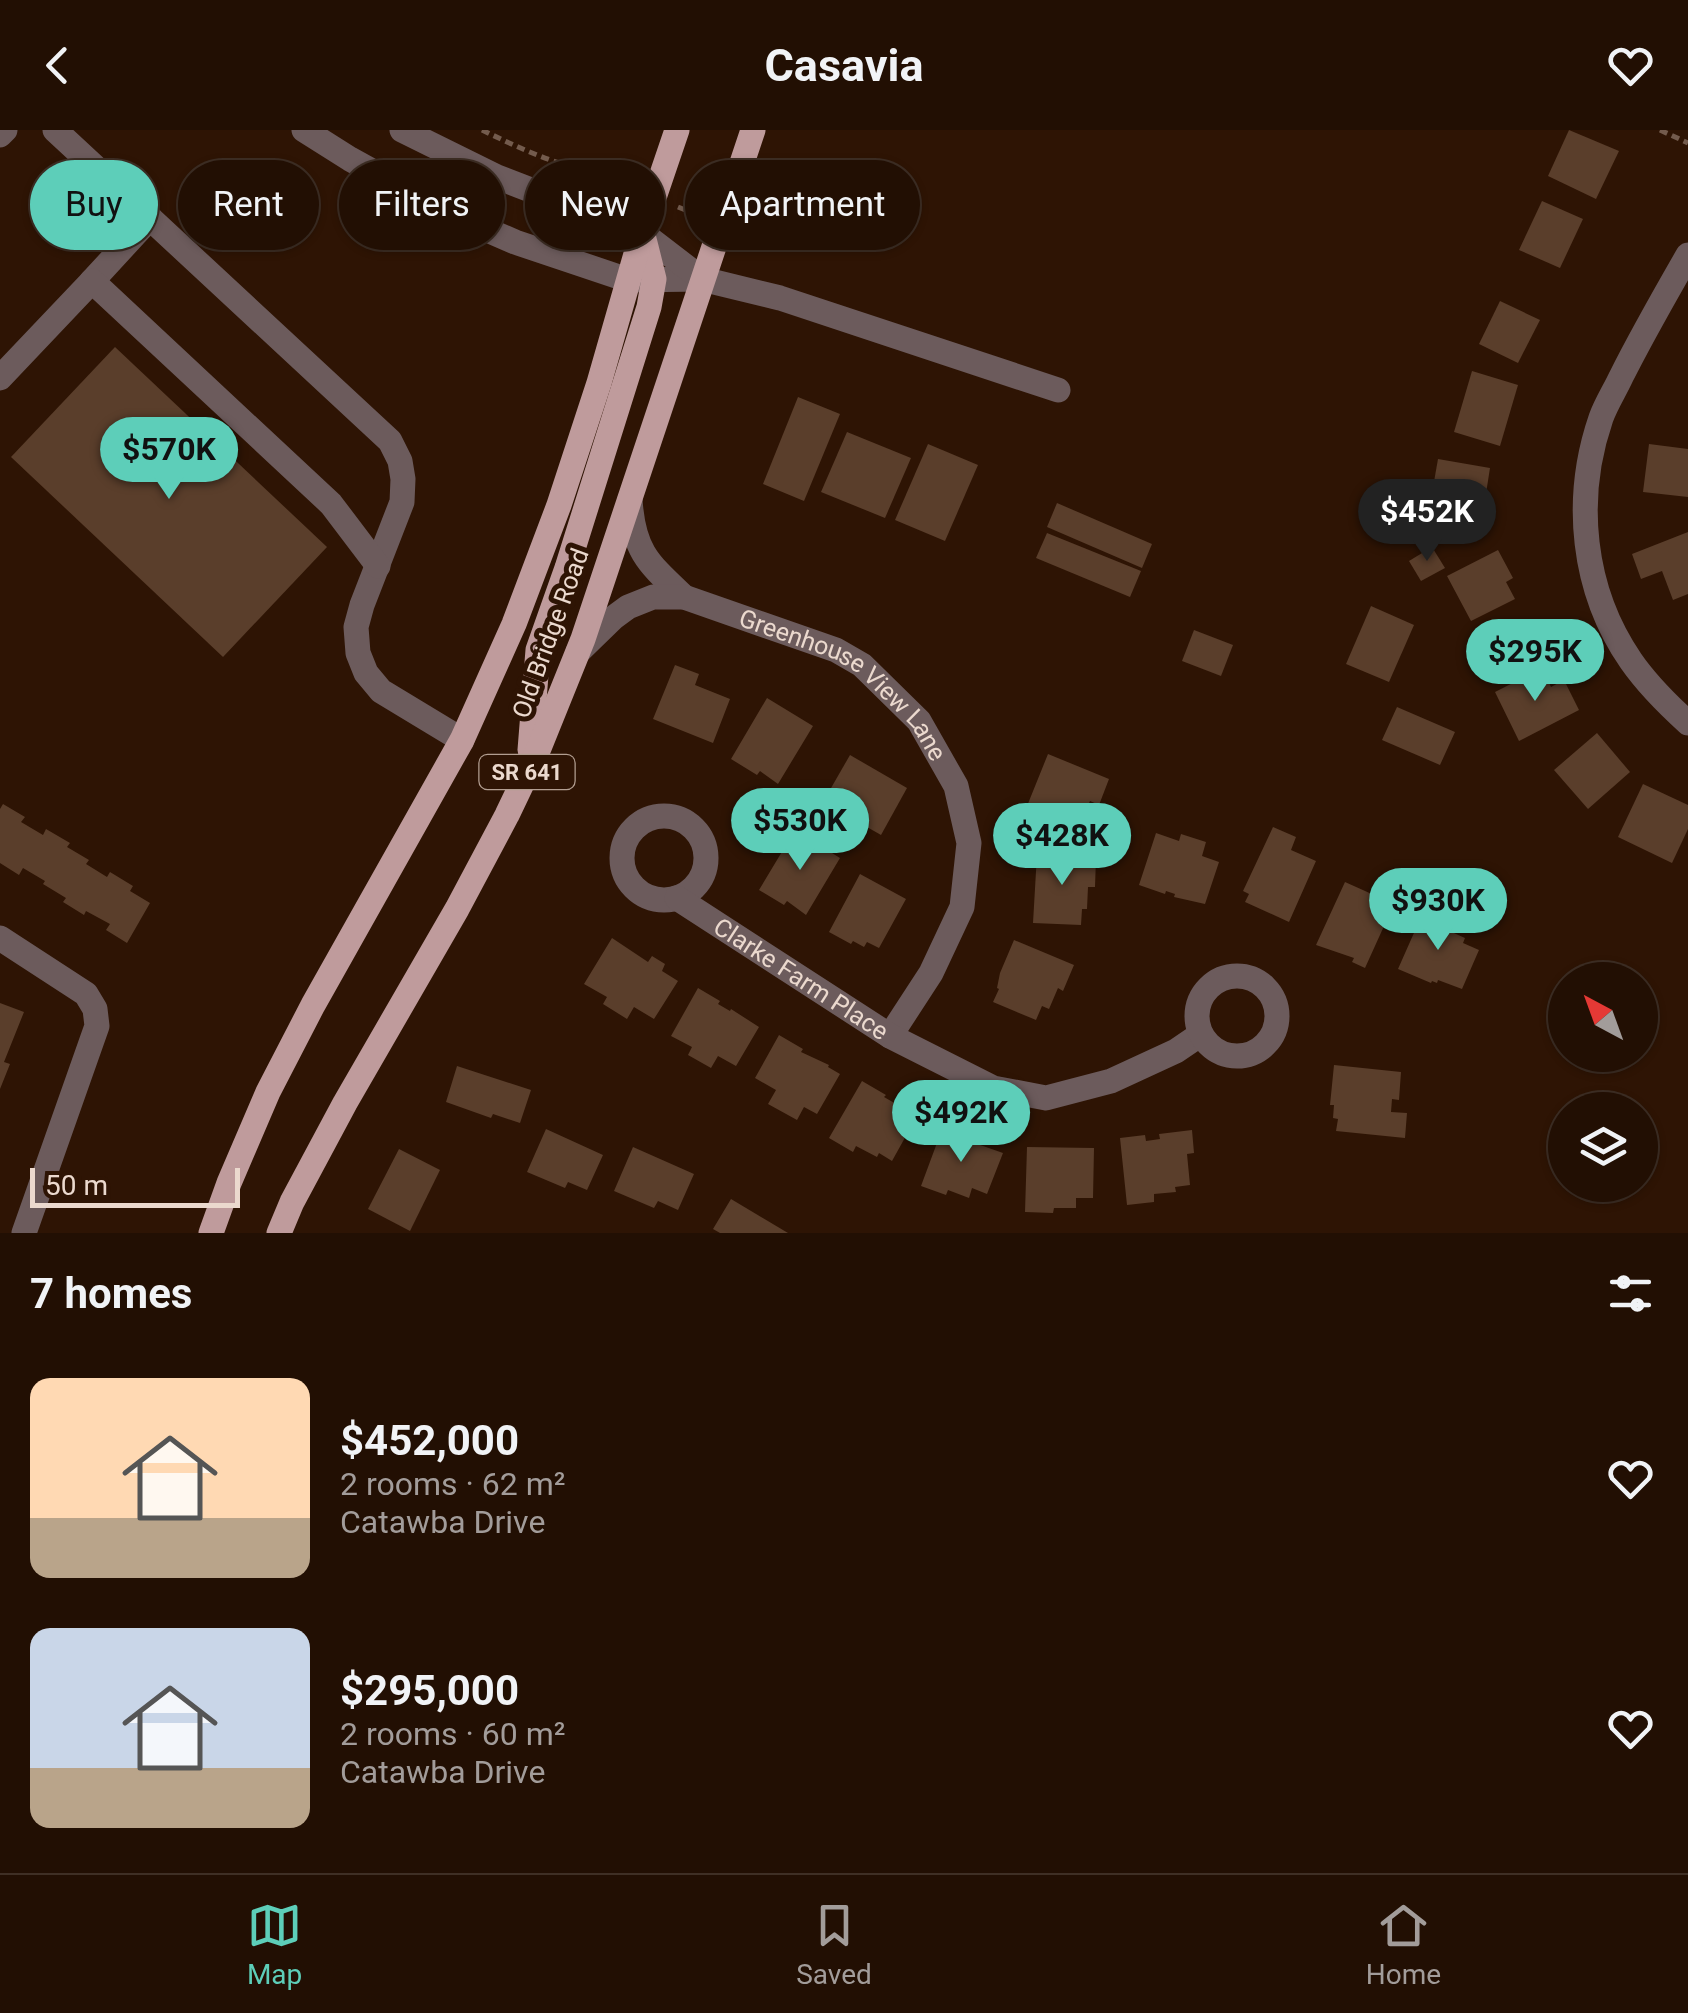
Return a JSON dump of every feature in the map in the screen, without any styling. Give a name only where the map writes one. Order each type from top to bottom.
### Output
[{"type":"main road","points":[[665,163],[676,130]]},
{"type":"main road","name":"Old Bridge Road","points":[[280,1233],[292,1202],[457,909],[528,770],[578,652],[753,130]]},
{"type":"main road","points":[[528,770],[538,650],[649,307],[641,280],[642,250]]},
{"type":"main road","name":"Old Bridge Road","points":[[211,1233],[229,1182],[286,1058],[462,740],[514,624],[560,505],[599,384],[641,280]]},
{"type":"street","points":[[55,130],[87,160]]},
{"type":"street","points":[[304,130],[446,212],[515,242],[641,280],[702,278],[800,304],[1058,390]]},
{"type":"street","points":[[402,130],[525,189]]},
{"type":"street","points":[[158,225],[390,441],[404,479],[402,502],[356,627],[358,653],[366,674],[381,690],[462,740]]},
{"type":"street","points":[[0,378],[121,250]]},
{"type":"street","points":[[665,250],[702,278]]},
{"type":"street","points":[[1688,255],[1644,330],[1602,416],[1590,458],[1585,502],[1588,554],[1597,596],[1607,619],[1630,660],[1659,696],[1688,723]]},
{"type":"street","points":[[92,281],[331,504],[378,566]]},
{"type":"street","name":"Greenhouse View Lane","points":[[630,499],[631,523],[644,556],[684,597]]},
{"type":"street","name":"Greenhouse View Lane","points":[[578,652],[628,608],[653,597],[684,597],[836,650],[862,665],[919,721],[956,786],[969,843],[962,907],[931,972],[890,1036]]},
{"type":"street","name":"Clarke Farm Place","points":[[678,898],[890,1036],[993,1088],[1046,1098],[1111,1082],[1202,1034]]},
{"type":"street","points":[[0,938],[86,994],[95,1009],[97,1026],[24,1233]]},
{"type":"path","points":[[482,130],[555,160]]},
{"type":"path","points":[[1660,130],[1688,144]]},
{"type":"building","points":[[1569,130],[1619,151],[1596,199],[1548,176]]},
{"type":"building","points":[[1542,201],[1583,219],[1560,268],[1519,250]]},
{"type":"building","points":[[1500,301],[1540,320],[1518,363],[1479,344]]},
{"type":"building","points":[[115,347],[327,547],[223,657],[11,457]]},
{"type":"building","points":[[1472,371],[1518,385],[1500,446],[1454,432]]},
{"type":"building","points":[[798,397],[840,414],[804,501],[763,484]]},
{"type":"building","points":[[847,432],[911,458],[885,518],[821,492]]},
{"type":"building","points":[[928,444],[978,465],[945,541],[895,520]]},
{"type":"building","points":[[1649,444],[1688,449],[1688,497],[1643,492]]},
{"type":"building","points":[[1438,459],[1490,468],[1482,519],[1429,510]]},
{"type":"building","points":[[1057,503],[1152,544],[1142,568],[1047,527]]},
{"type":"building","points":[[1688,532],[1688,594],[1673,600],[1662,571],[1641,579],[1632,554]]},
{"type":"building","points":[[1047,533],[1141,571],[1130,597],[1036,558]]},
{"type":"building","points":[[1432,547],[1445,568],[1421,581],[1409,561]]},
{"type":"building","points":[[1498,550],[1513,578],[1506,582],[1515,599],[1471,621],[1447,576]]},
{"type":"building","points":[[1371,606],[1414,625],[1389,682],[1346,664]]},
{"type":"building","points":[[1194,630],[1233,645],[1221,676],[1182,661]]},
{"type":"building","points":[[675,665],[699,674],[695,685],[730,699],[713,743],[653,719]]},
{"type":"building","points":[[1542,668],[1551,687],[1564,680],[1579,710],[1519,741],[1495,692]]},
{"type":"building","points":[[767,698],[813,726],[778,784],[760,771],[757,775],[731,759]]},
{"type":"building","points":[[1397,707],[1455,732],[1440,765],[1382,740]]},
{"type":"building","points":[[1597,733],[1630,772],[1588,809],[1554,770]]},
{"type":"building","points":[[1048,754],[1109,779],[1099,805],[1090,801],[1081,821],[1075,819],[1068,835],[1023,816]]},
{"type":"building","points":[[850,755],[907,788],[881,835],[823,802]]},
{"type":"building","points":[[1643,784],[1688,805],[1688,829],[1672,863],[1618,837]]},
{"type":"building","points":[[3,804],[25,817],[21,822],[43,835],[46,829],[70,843],[67,847],[89,860],[86,864],[133,886],[130,891],[150,903],[127,943],[106,930],[110,924],[63,902],[66,898],[43,884],[45,881],[23,868],[19,875],[0,863]]},
{"type":"building","points":[[1273,827],[1296,837],[1291,850],[1316,861],[1289,922],[1245,902],[1249,894],[1243,891]]},
{"type":"building","points":[[795,830],[840,858],[806,915],[787,901],[784,905],[759,890]]},
{"type":"building","points":[[1156,833],[1179,841],[1181,834],[1206,842],[1202,856],[1219,862],[1205,904],[1139,885]]},
{"type":"building","points":[[1037,854],[1096,858],[1095,887],[1088,887],[1087,909],[1082,909],[1081,925],[1033,923]]},
{"type":"building","points":[[860,874],[906,899],[879,948],[867,942],[864,947],[853,941],[851,944],[829,932]]},
{"type":"building","points":[[1345,882],[1394,904],[1365,968],[1352,962],[1354,958],[1316,945]]},
{"type":"building","points":[[1425,908],[1450,919],[1445,929],[1479,950],[1462,989],[1438,980],[1431,983],[1398,969]]},
{"type":"building","points":[[612,938],[648,962],[652,956],[665,964],[662,971],[678,981],[654,1019],[634,1007],[627,1019],[603,1004],[607,997],[584,984]]},
{"type":"building","points":[[1014,940],[1074,965],[1063,991],[1058,988],[1049,1009],[1042,1006],[1036,1020],[993,1002]]},
{"type":"building","points":[[698,988],[759,1027],[736,1066],[718,1056],[711,1068],[688,1055],[692,1047],[671,1036]]},
{"type":"building","points":[[0,1003],[24,1012],[4,1062],[10,1064],[0,1089]]},
{"type":"building","points":[[779,1035],[840,1074],[817,1114],[804,1107],[797,1120],[768,1104],[776,1090],[755,1078]]},
{"type":"building","points":[[1334,1065],[1401,1072],[1399,1100],[1392,1099],[1391,1112],[1407,1113],[1405,1138],[1336,1131],[1338,1119],[1333,1118],[1334,1105],[1330,1105]]},
{"type":"building","points":[[457,1066],[531,1090],[520,1123],[493,1114],[491,1118],[446,1102]]},
{"type":"building","points":[[862,1081],[917,1116],[892,1161],[856,1146],[853,1152],[829,1138]]},
{"type":"building","points":[[944,1124],[968,1134],[966,1140],[1003,1153],[987,1194],[972,1188],[969,1198],[921,1186]]},
{"type":"building","points":[[546,1129],[603,1155],[587,1190],[568,1182],[565,1188],[527,1172]]},
{"type":"building","points":[[1192,1130],[1194,1153],[1187,1154],[1190,1185],[1175,1187],[1176,1192],[1154,1194],[1154,1202],[1127,1205],[1120,1138],[1145,1135],[1146,1141],[1160,1139],[1159,1134]]},
{"type":"building","points":[[633,1147],[694,1174],[678,1210],[658,1201],[654,1208],[614,1191]]},
{"type":"building","points":[[1027,1147],[1094,1148],[1093,1198],[1076,1198],[1076,1208],[1054,1208],[1053,1213],[1025,1212]]},
{"type":"building","points":[[399,1149],[440,1170],[410,1231],[368,1209]]},
{"type":"building","points":[[731,1199],[788,1233],[720,1233],[713,1229]]}]
